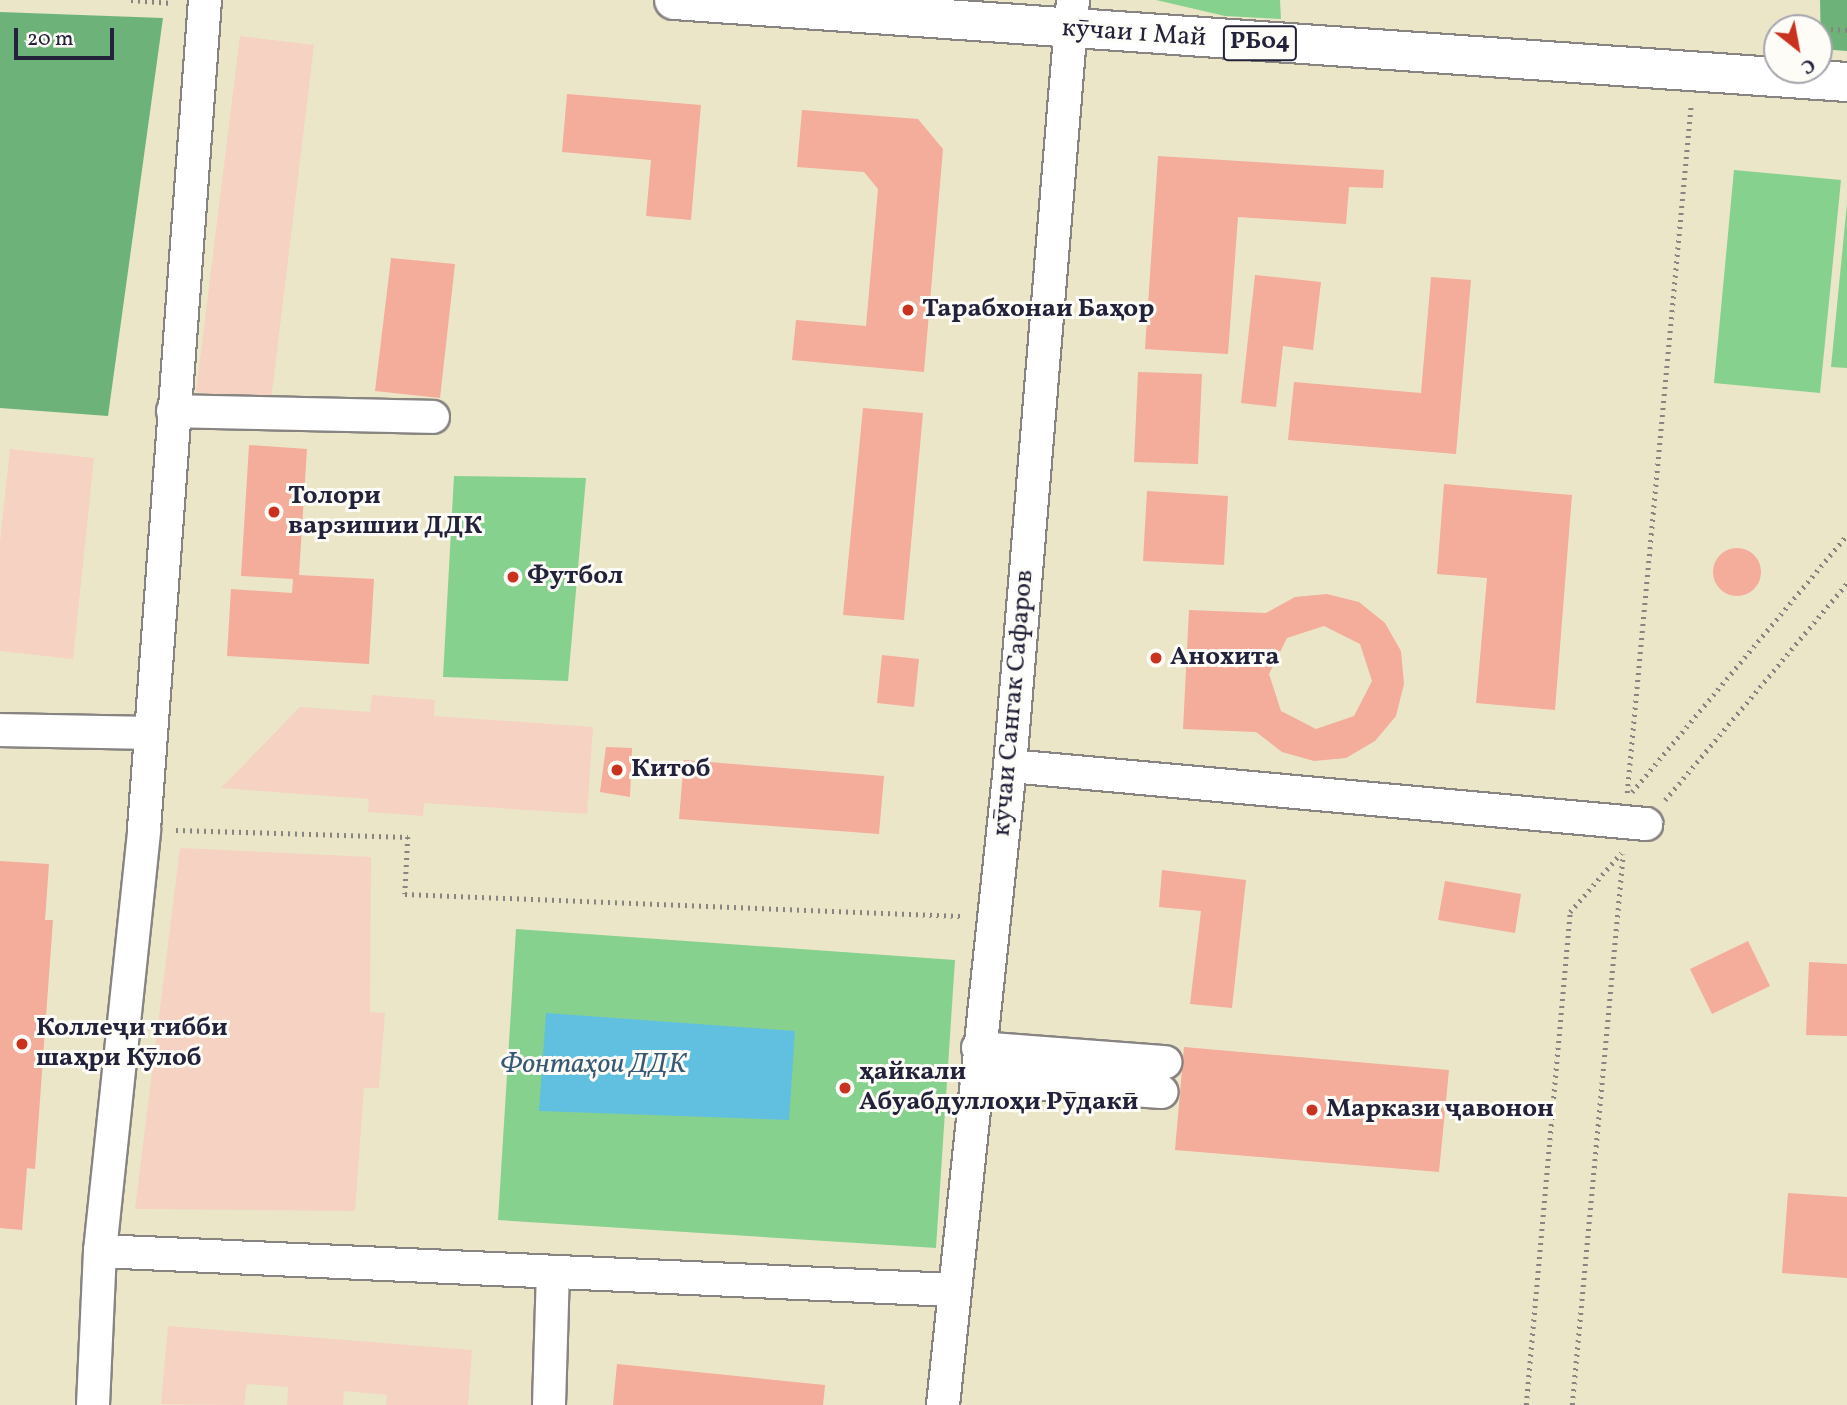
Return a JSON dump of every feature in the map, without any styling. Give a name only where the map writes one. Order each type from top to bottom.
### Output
[{"type":"main road","name":"кӯчаи 1 Май","points":[[674,0],[1072,15],[1694,72],[1847,82]]},
{"type":"street","points":[[93,1405],[100,1251],[144,829],[205,3]]},
{"type":"street","name":"кӯчаи Сангак Сафаров","points":[[943,1405],[978,1048],[1010,766],[1072,15]]},
{"type":"street","points":[[173,411],[433,417]]},
{"type":"street","points":[[0,730],[150,733]]},
{"type":"street","points":[[1010,766],[1631,831]]},
{"type":"street","points":[[976,1079],[1164,1077],[978,1048]]},
{"type":"street","points":[[100,1251],[953,1290]]},
{"type":"street","points":[[549,1405],[553,1272]]},
{"type":"path","points":[[131,0],[205,3]]},
{"type":"path","points":[[1694,72],[1627,798],[1847,535]]},
{"type":"path","points":[[1526,1405],[1570,912],[1631,831],[1847,583]]},
{"type":"path","points":[[144,829],[408,837],[405,894],[993,918]]},
{"type":"path","points":[[1572,1405],[1631,831]]},
{"type":"shaded area","points":[[240,36],[314,45],[271,401],[196,392]]},
{"type":"shaded area","points":[[10,449],[94,458],[73,659],[0,651],[0,542]]},
{"type":"shaded area","points":[[372,695],[435,700],[434,716],[593,727],[587,814],[424,803],[423,816],[368,812],[369,799],[221,788],[300,707],[370,712]]},
{"type":"shaded area","points":[[180,848],[371,857],[370,1012],[385,1013],[379,1088],[364,1088],[355,1211],[135,1209]]},
{"type":"shaded area","points":[[168,1326],[472,1350],[468,1405],[386,1405],[387,1395],[344,1391],[343,1405],[287,1405],[288,1387],[247,1384],[244,1405],[161,1404]]},
{"type":"green space","points":[[1156,0],[1280,0],[1281,19],[1225,16]]},
{"type":"green space","points":[[1820,0],[1847,0],[1847,51],[1833,50],[1833,14],[1820,14]]},
{"type":"green space","points":[[0,12],[163,18],[108,416],[0,408]]},
{"type":"green space","points":[[1734,170],[1841,180],[1820,393],[1714,383]]},
{"type":"green space","points":[[1847,203],[1847,368],[1831,367]]},
{"type":"green space","name":"Футбол","points":[[454,476],[586,478],[568,681],[443,677]]},
{"type":"green space","points":[[516,929],[955,960],[936,1248],[498,1220]]},
{"type":"water","name":"Фонтаҳои ДДК","points":[[546,1013],[795,1031],[789,1120],[539,1111]]},
{"type":"building","points":[[567,94],[701,105],[691,220],[646,216],[651,160],[562,152]]},
{"type":"building","points":[[802,110],[918,119],[943,149],[924,372],[792,360],[796,320],[866,326],[878,189],[864,172],[797,167]]},
{"type":"building","points":[[1158,156],[1384,170],[1383,188],[1349,187],[1346,224],[1238,217],[1228,354],[1145,349]]},
{"type":"building","points":[[391,258],[455,264],[440,398],[375,391]]},
{"type":"building","points":[[1255,275],[1321,282],[1313,350],[1283,346],[1276,407],[1241,403]]},
{"type":"building","points":[[1431,277],[1471,280],[1456,454],[1288,440],[1294,382],[1421,393]]},
{"type":"building","points":[[1138,372],[1202,374],[1198,464],[1134,462]]},
{"type":"building","points":[[863,408],[923,413],[904,620],[843,615]]},
{"type":"building","points":[[249,445],[307,449],[299,575],[374,579],[369,664],[227,656],[231,589],[292,593],[293,579],[241,576]]},
{"type":"building","points":[[1444,484],[1572,495],[1555,710],[1476,703],[1487,578],[1437,574]]},
{"type":"building","points":[[1147,491],[1228,496],[1224,565],[1143,561]]},
{"type":"building","points":[[1737,548],[1754,555],[1761,572],[1754,589],[1737,596],[1720,589],[1713,572],[1720,555]]},
{"type":"building","points":[[1327,594],[1359,602],[1385,623],[1401,651],[1404,684],[1396,716],[1375,741],[1346,758],[1314,761],[1282,752],[1256,732],[1183,729],[1189,610],[1266,613],[1295,597]],"holes":[[[1324,626],[1360,644],[1372,681],[1354,716],[1316,729],[1281,711],[1269,674],[1287,638]]]},
{"type":"building","points":[[882,655],[919,659],[914,707],[877,703]]},
{"type":"building","name":"Китоб","points":[[606,747],[632,748],[630,797],[600,792]]},
{"type":"building","points":[[684,760],[884,776],[879,834],[679,819]]},
{"type":"building","name":"Коллеҷи тибби шаҳри Кӯлоб","points":[[0,861],[49,864],[45,920],[53,920],[35,1169],[27,1168],[22,1230],[0,1228]]},
{"type":"building","points":[[1162,870],[1246,880],[1232,1008],[1190,1004],[1201,911],[1159,907]]},
{"type":"building","points":[[1445,881],[1521,894],[1515,933],[1438,920]]},
{"type":"building","points":[[1748,941],[1770,986],[1712,1014],[1690,969]]},
{"type":"building","points":[[1809,962],[1847,964],[1847,1036],[1806,1035]]},
{"type":"building","name":"Маркази ҷавонон","points":[[1184,1047],[1449,1070],[1439,1172],[1175,1150]]},
{"type":"building","points":[[1788,1193],[1847,1197],[1847,1278],[1782,1273]]},
{"type":"building","points":[[617,1364],[825,1385],[823,1405],[613,1405]]},
{"type":"place","name":"Тарабхонаи Баҳор","points":[[908,310]]},
{"type":"place","name":"Толори варзишии ДДК","points":[[274,512]]},
{"type":"place","name":"Футбол","points":[[513,577]]},
{"type":"place","name":"Анохита","points":[[1156,658]]},
{"type":"place","name":"Китоб","points":[[617,770]]},
{"type":"place","name":"Коллеҷи тибби шаҳри Кӯлоб","points":[[22,1044]]},
{"type":"place","name":"ҳайкали Абуабдуллоҳи Рӯдакӣ","points":[[845,1088]]},
{"type":"place","name":"Маркази ҷавонон","points":[[1312,1110]]}]
